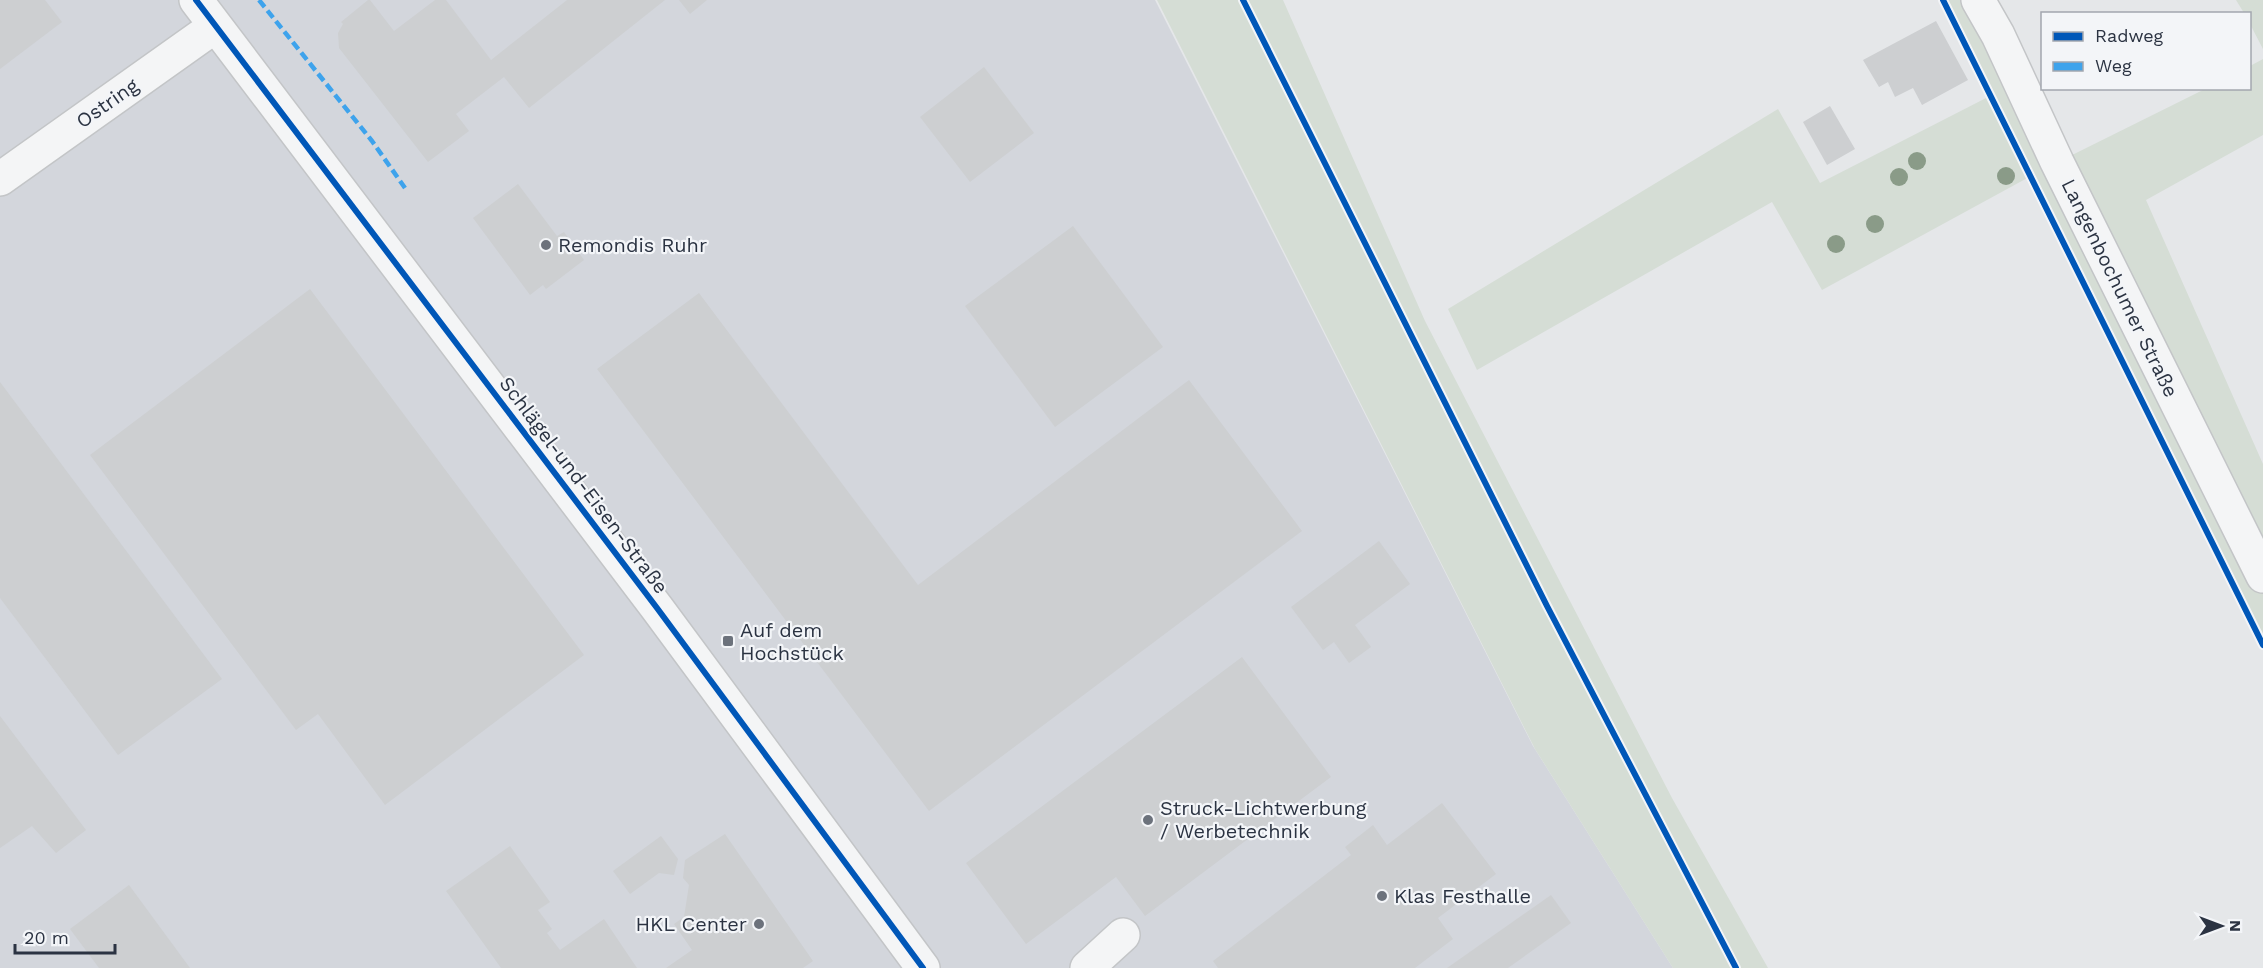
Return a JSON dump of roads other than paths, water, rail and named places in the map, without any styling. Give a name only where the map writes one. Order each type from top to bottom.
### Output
[{"type":"street","name":"Schlägel-und-Eisen-Straße","points":[[196,0],[214,27],[657,608],[923,968]]},
{"type":"street","name":"Langenbochumer Straße","points":[[1978,0],[1998,35],[2057,162],[2263,576]]},
{"type":"street","name":"Ostring","points":[[0,178],[214,27]]},
{"type":"street","points":[[1087,968],[1123,935]]},
{"type":"place","name":"Remondis Ruhr","points":[[546,245]]},
{"type":"place","name":"Auf dem Hochstück","points":[[728,641]]},
{"type":"place","name":"Struck-Lichtwerbung / Werbetechnik","points":[[1148,820]]},
{"type":"place","name":"Klas Festhalle","points":[[1382,896]]},
{"type":"place","name":"HKL Center","points":[[759,924]]}]
